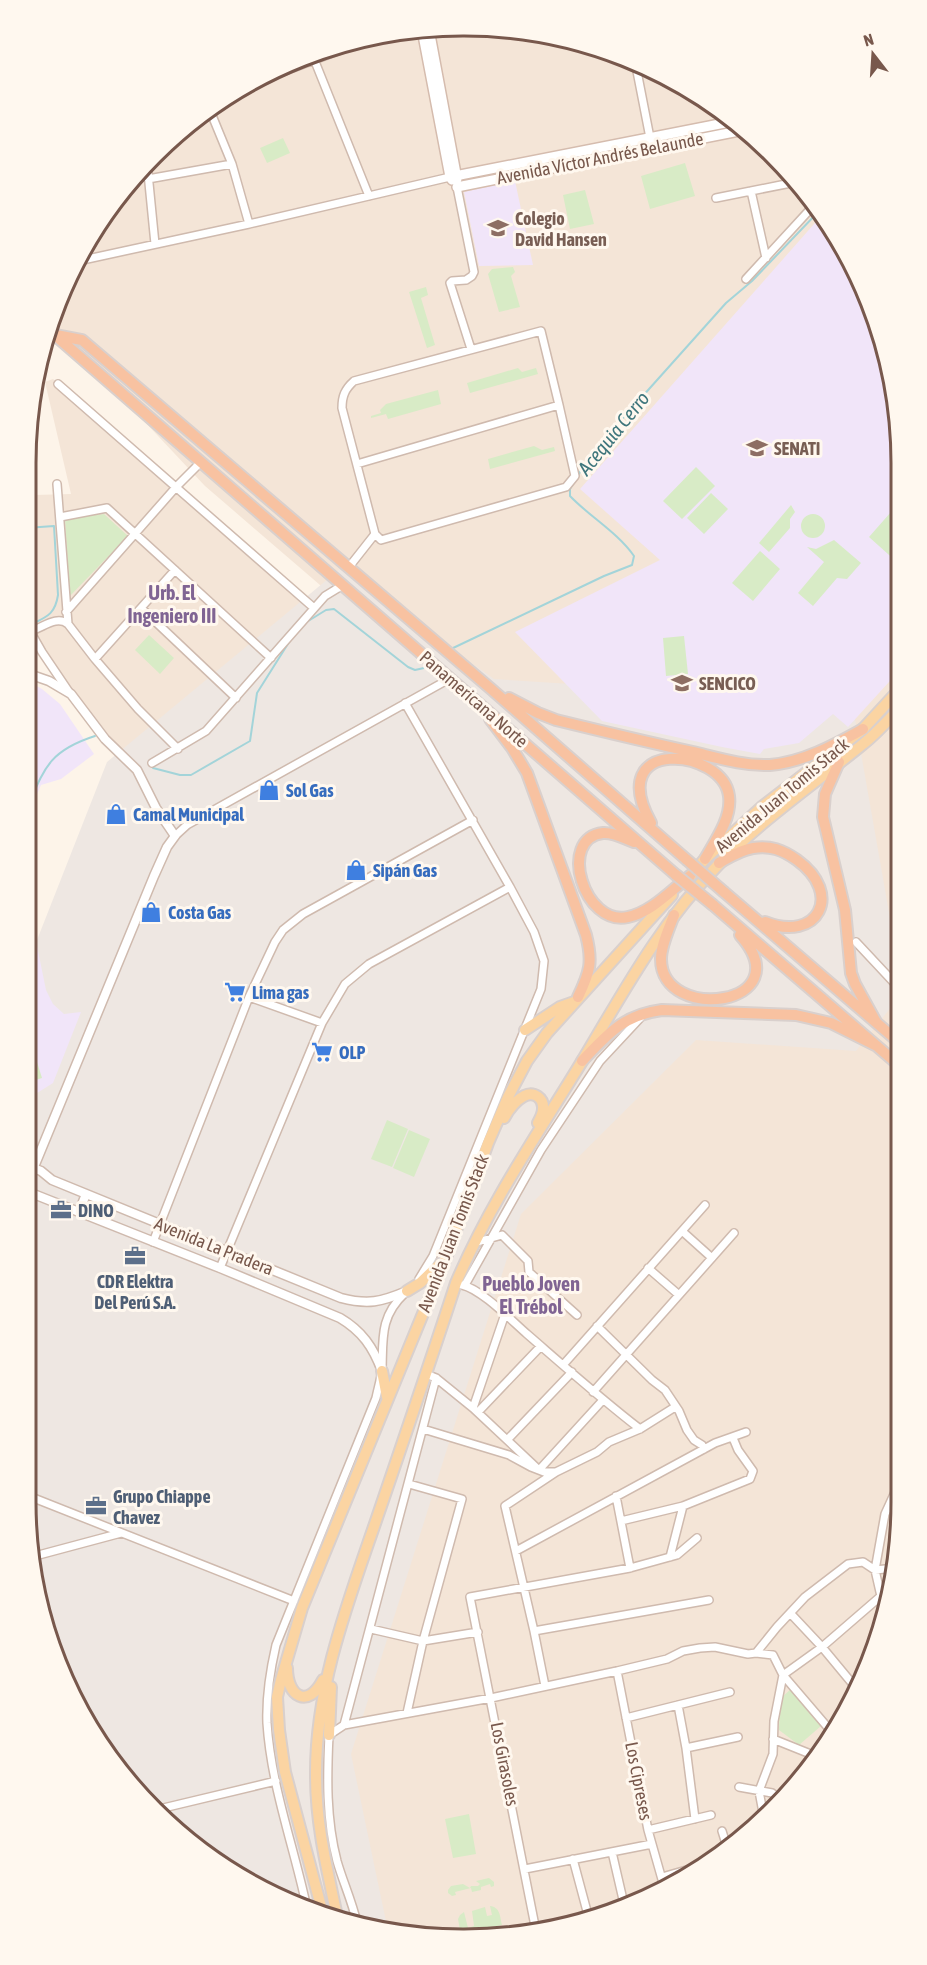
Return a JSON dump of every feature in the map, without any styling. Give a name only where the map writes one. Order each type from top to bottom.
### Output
[{"type":"highway","name":"Panamericana Norte","points":[[57,333],[82,340],[490,688],[891,1035]]},
{"type":"highway","name":"Panamericana Norte","points":[[56,336],[642,846],[891,1058]]},
{"type":"highway","points":[[490,688],[556,720],[756,765],[790,762],[804,758],[863,729]]},
{"type":"highway","points":[[473,698],[512,748],[527,773],[582,923],[591,956],[591,966],[588,977],[576,999]]},
{"type":"highway","points":[[655,831],[640,798],[641,777],[645,770],[660,760],[669,759],[682,760],[708,768],[723,780],[729,797],[725,819],[705,859]]},
{"type":"highway","points":[[839,762],[825,794],[824,823],[845,910],[851,973],[876,1022]]},
{"type":"highway","points":[[642,846],[612,833],[602,833],[587,840],[582,847],[579,863],[583,884],[594,905],[609,916],[618,918],[638,914],[690,876]]},
{"type":"highway","points":[[719,863],[741,851],[768,846],[791,856],[817,879],[822,900],[819,911],[812,920],[802,926],[789,928],[777,927],[757,919]]},
{"type":"highway","points":[[674,915],[662,948],[661,960],[667,979],[672,986],[684,994],[714,999],[742,992],[751,985],[756,977],[756,961],[752,951],[729,918]]},
{"type":"highway","points":[[580,1065],[607,1035],[622,1023],[645,1012],[662,1010],[796,1015],[831,1023],[877,1046]]},
{"type":"main road","points":[[424,38],[457,187]]},
{"type":"main road","points":[[430,38],[454,176]]},
{"type":"main road","name":"Avenida Víctor Andrés Belaunde","points":[[454,176],[723,123]]},
{"type":"main road","name":"Avenida Víctor Andrés Belaunde","points":[[457,187],[733,131]]},
{"type":"main road","name":"Avenida Juan Tomis Stack","points":[[320,1904],[280,1749],[278,1697],[287,1653],[320,1560],[445,1260],[488,1143],[508,1097],[527,1061],[547,1033],[705,859],[763,806],[863,729],[891,699]]},
{"type":"main road","name":"Avenida Juan Tomis Stack","points":[[335,1909],[320,1836],[316,1775],[320,1716],[335,1650],[364,1556],[431,1376],[473,1243],[527,1148],[580,1065],[634,972],[674,915],[719,863],[764,822],[864,743],[891,717]]},
{"type":"main road","points":[[525,1030],[560,1006],[576,999]]},
{"type":"main road","points":[[488,1143],[516,1101],[523,1096],[534,1095],[540,1098],[544,1108],[527,1148]]},
{"type":"main road","points":[[407,1291],[420,1283],[445,1260]]},
{"type":"main road","points":[[381,1371],[388,1398]]},
{"type":"main road","points":[[287,1653],[289,1686],[298,1695],[304,1697],[311,1696],[320,1686],[335,1650]]},
{"type":"main road","points":[[328,1735],[335,1650]]},
{"type":"street","points":[[315,63],[369,196]]},
{"type":"street","points":[[637,73],[652,148]]},
{"type":"street","points":[[213,117],[232,164],[249,224]]},
{"type":"street","points":[[148,179],[232,164]]},
{"type":"street","points":[[148,176],[155,244]]},
{"type":"street","points":[[88,259],[454,176]]},
{"type":"street","points":[[716,198],[787,184]]},
{"type":"street","points":[[457,187],[474,272],[470,278],[450,283],[471,349]]},
{"type":"street","points":[[751,191],[766,258]]},
{"type":"street","points":[[746,279],[809,211]]},
{"type":"street","points":[[541,331],[559,405],[575,476],[566,487],[381,540],[375,534],[342,408],[342,400],[347,387],[354,381],[541,331]]},
{"type":"street","points":[[58,384],[314,608]]},
{"type":"street","points":[[357,464],[559,405]]},
{"type":"street","points":[[66,612],[201,462]]},
{"type":"street","points":[[57,484],[68,624]]},
{"type":"street","points":[[60,517],[107,508],[271,658]]},
{"type":"street","points":[[349,567],[375,534]]},
{"type":"street","points":[[95,659],[175,570]]},
{"type":"street","points":[[152,763],[206,731],[325,596],[343,585]]},
{"type":"street","points":[[141,608],[236,698]]},
{"type":"street","points":[[36,629],[58,620],[63,620],[68,624],[138,709],[178,749]]},
{"type":"street","points":[[36,642],[105,739],[137,770],[156,808],[175,836]]},
{"type":"street","points":[[36,676],[71,694]]},
{"type":"street","points":[[36,1152],[154,876],[167,847],[175,836],[187,825],[451,678]]},
{"type":"street","name":"Avenida Juan Tomis Stack","points":[[304,1898],[276,1781],[267,1723],[269,1681],[276,1645],[376,1398],[381,1371],[384,1327],[393,1306],[425,1270],[433,1256],[541,989],[544,961],[534,932],[510,887],[405,703]]},
{"type":"street","points":[[153,1242],[249,997],[275,942],[291,923],[473,820]]},
{"type":"street","points":[[220,1268],[322,1023],[337,994],[354,975],[369,964],[510,887]]},
{"type":"street","points":[[856,942],[891,979]]},
{"type":"street","points":[[249,997],[322,1023]]},
{"type":"street","name":"Avenida Juan Tomis Stack","points":[[460,1284],[490,1239],[541,1150],[590,1076],[645,1012]]},
{"type":"street","points":[[607,1035],[610,1050]]},
{"type":"street","points":[[580,1065],[590,1076]]},
{"type":"street","points":[[556,1103],[573,1102]]},
{"type":"street","name":"Avenida La Pradera","points":[[36,1170],[52,1180],[340,1298],[354,1302],[378,1302],[407,1291]]},
{"type":"street","points":[[79,1212],[86,1194]]},
{"type":"street","name":"Avenida La Pradera","points":[[36,1196],[324,1311],[351,1325],[369,1344],[381,1371]]},
{"type":"street","points":[[564,1365],[705,1205]]},
{"type":"street","points":[[682,1231],[712,1258]]},
{"type":"street","points":[[593,1392],[734,1233]]},
{"type":"street","points":[[473,1243],[502,1235],[528,1261],[529,1272],[577,1315]]},
{"type":"street","points":[[648,1268],[679,1295]]},
{"type":"street","points":[[460,1284],[471,1287],[505,1314],[602,1401],[640,1429]]},
{"type":"street","points":[[476,1410],[505,1314]]},
{"type":"street","points":[[597,1326],[665,1390],[693,1440],[702,1445],[704,1449]]},
{"type":"street","points":[[476,1410],[541,1346]]},
{"type":"street","points":[[508,1439],[572,1372]]},
{"type":"street","points":[[344,1725],[423,1429],[431,1376],[476,1410],[539,1470]]},
{"type":"street","points":[[539,1470],[602,1401]]},
{"type":"street","points":[[545,1686],[504,1506],[555,1472],[597,1452],[609,1442],[640,1429],[675,1407]]},
{"type":"street","points":[[423,1429],[509,1455],[539,1470],[555,1472]]},
{"type":"street","points":[[516,1551],[704,1449],[746,1432]]},
{"type":"street","points":[[621,1521],[684,1506],[748,1480],[753,1471],[738,1450],[734,1438]]},
{"type":"street","points":[[407,1713],[423,1641],[462,1499],[409,1484]]},
{"type":"street","points":[[616,1496],[630,1568]]},
{"type":"street","points":[[36,1498],[294,1601]]},
{"type":"street","points":[[881,1594],[875,1570],[885,1514],[891,1501]]},
{"type":"street","points":[[670,1557],[684,1506]]},
{"type":"street","points":[[40,1554],[121,1533]]},
{"type":"street","points":[[524,1587],[630,1568],[670,1557],[677,1555],[697,1538]]},
{"type":"street","points":[[756,1653],[805,1597],[848,1564],[863,1562],[875,1570],[885,1569]]},
{"type":"street","name":"Los Girasoles","points":[[524,1587],[470,1597],[535,1923]]},
{"type":"street","points":[[762,1808],[759,1791],[773,1754],[774,1720],[783,1675],[822,1647],[880,1597]]},
{"type":"street","points":[[534,1631],[709,1600]]},
{"type":"street","points":[[791,1614],[851,1682]]},
{"type":"street","points":[[371,1629],[423,1641],[478,1632]]},
{"type":"street","points":[[355,1915],[337,1862],[329,1818],[328,1735],[344,1725],[491,1698],[617,1671],[700,1648],[715,1647],[748,1654],[773,1655],[783,1675],[827,1726]]},
{"type":"street","name":"Los Cipreses","points":[[617,1671],[648,1830],[662,1877]]},
{"type":"street","points":[[626,1718],[730,1692]]},
{"type":"street","points":[[678,1705],[695,1819]]},
{"type":"street","points":[[686,1748],[738,1737]]},
{"type":"street","points":[[773,1739],[809,1754]]},
{"type":"street","points":[[165,1808],[276,1781]]},
{"type":"street","points":[[739,1787],[774,1795]]},
{"type":"street","points":[[648,1830],[711,1815]]},
{"type":"street","points":[[722,1831],[725,1840]]},
{"type":"street","points":[[525,1869],[652,1844]]},
{"type":"street","points":[[612,1852],[623,1898]]},
{"type":"street","points":[[573,1859],[586,1910]]},
{"type":"street","points":[[662,1877],[674,1874]]},
{"type":"shaded area","points":[[464,36],[547,44],[627,69],[653,80],[701,108],[724,124],[766,161],[803,203],[819,226],[847,274],[858,300],[883,380],[891,464],[891,1502],[883,1585],[868,1639],[847,1691],[803,1762],[766,1804],[724,1841],[653,1885],[601,1906],[547,1921],[464,1929],[436,1928],[375,1920],[327,1748],[477,720],[205,486],[58,329],[69,300],[93,250],[124,203],[161,161],[203,124],[274,80],[326,59],[380,44]]},
{"type":"shaded area","name":"Colegio David Hansen","points":[[515,181],[533,265],[479,266],[464,192]]},
{"type":"shaded area","name":"SENATI","points":[[816,222],[847,274],[868,326],[883,380],[891,464],[891,680],[848,727],[833,714],[799,743],[764,749],[760,754],[602,721],[515,632],[660,560],[580,489]]},
{"type":"shaded area","points":[[53,379],[319,609],[131,768],[76,704],[36,636],[36,495],[71,494],[45,382]]},
{"type":"shaded area","points":[[340,569],[494,679],[852,702],[891,924],[891,1007],[856,1051],[696,1040],[521,1214],[351,1754],[386,1922],[326,1906],[274,1885],[203,1841],[161,1804],[124,1762],[80,1691],[59,1639],[44,1585],[36,1502],[36,943],[107,762]]},
{"type":"shaded area","points":[[36,686],[60,704],[94,754],[61,779],[41,785],[36,797]]},
{"type":"shaded area","points":[[36,935],[46,990],[53,1004],[64,1014],[81,1012],[53,1083],[36,1094]]},
{"type":"green space","points":[[283,138],[290,153],[267,163],[260,148]]},
{"type":"green space","points":[[685,163],[695,196],[650,209],[641,176]]},
{"type":"green space","points":[[585,190],[594,224],[570,229],[563,195]]},
{"type":"green space","points":[[513,267],[515,272],[511,276],[520,307],[499,312],[488,274],[492,269]]},
{"type":"green space","points":[[426,287],[428,295],[421,298],[435,345],[427,348],[409,292]]},
{"type":"green space","points":[[518,368],[522,372],[536,368],[538,374],[470,393],[467,383]]},
{"type":"green space","points":[[438,390],[441,404],[388,419],[386,414],[371,418],[381,413],[380,410],[386,404]]},
{"type":"green space","points":[[534,446],[542,450],[554,447],[555,451],[490,469],[488,459]]},
{"type":"green space","points":[[696,467],[715,486],[682,519],[663,501]]},
{"type":"green space","points":[[711,493],[728,509],[704,534],[687,518]]},
{"type":"green space","points":[[791,505],[795,512],[790,519],[790,528],[769,552],[759,543]]},
{"type":"green space","points":[[891,512],[891,557],[869,537]]},
{"type":"green space","points":[[104,514],[128,536],[70,596],[65,519]]},
{"type":"green space","points":[[813,514],[818,515],[824,521],[824,531],[818,537],[813,538],[808,537],[802,531],[801,526],[802,521],[808,515]]},
{"type":"green space","points":[[834,540],[861,563],[847,579],[837,578],[813,606],[798,593],[824,562],[807,547],[816,549]]},
{"type":"green space","points":[[760,551],[780,569],[753,601],[732,583]]},
{"type":"green space","points":[[149,635],[174,658],[160,674],[135,650]]},
{"type":"green space","points":[[684,636],[688,674],[666,676],[663,638]]},
{"type":"green space","points":[[36,1059],[42,1078],[36,1080]]},
{"type":"green space","points":[[387,1120],[408,1129],[392,1167],[371,1159]]},
{"type":"green space","points":[[409,1130],[430,1139],[414,1177],[393,1168]]},
{"type":"green space","points":[[791,1689],[821,1726],[799,1745],[779,1730],[780,1699]]},
{"type":"green space","points":[[469,1814],[476,1854],[453,1858],[445,1819]]},
{"type":"green space","points":[[489,1878],[494,1882],[494,1886],[491,1887],[490,1884],[481,1887],[481,1890],[472,1892],[471,1888],[455,1892],[456,1895],[452,1896],[448,1893],[451,1886],[463,1884],[470,1888],[480,1884],[476,1881]]},
{"type":"green space","points":[[490,1906],[498,1910],[502,1925],[460,1929],[458,1919],[464,1912],[468,1928],[474,1926],[472,1911],[485,1907],[487,1916],[492,1915]]},
{"type":"waterway","name":"Acequia Cerro","points":[[451,649],[604,576],[632,565],[634,556],[627,547],[570,496],[570,489],[590,455],[726,303],[752,281],[813,217]]},
{"type":"waterway","points":[[36,527],[54,526],[58,595],[52,611],[36,622]]},
{"type":"waterway","name":"Acequia Cerro","points":[[305,623],[326,610],[334,609],[408,667],[415,670],[424,668]]},
{"type":"waterway","name":"Acequia Cerro","points":[[153,768],[180,775],[191,775],[250,741],[257,693],[291,639]]},
{"type":"waterway","name":"Acequia Cerro","points":[[36,788],[43,773],[57,755],[95,736]]},
{"type":"place","name":"Colegio David Hansen","points":[[498,228]]},
{"type":"place","name":"SENATI","points":[[757,448]]},
{"type":"place","name":"SENCICO","points":[[682,683]]},
{"type":"place","name":"Sol Gas","points":[[269,790]]},
{"type":"place","name":"Camal Municipal","points":[[116,814]]},
{"type":"place","name":"Sipán Gas","points":[[356,870]]},
{"type":"place","name":"Costa Gas","points":[[151,912]]},
{"type":"place","name":"Lima gas","points":[[235,992]]},
{"type":"place","name":"OLP","points":[[322,1052]]},
{"type":"place","name":"DINO","points":[[61,1210]]},
{"type":"place","name":"CDR Elektra Del Perú S.A.","points":[[135,1256]]},
{"type":"place","name":"Grupo Chiappe Chavez","points":[[96,1506]]},
{"type":"district","name":"Urb. El Ingeniero III","points":[[172,604]]},
{"type":"district","name":"Pueblo Joven El Trébol","points":[[531,1294]]}]
